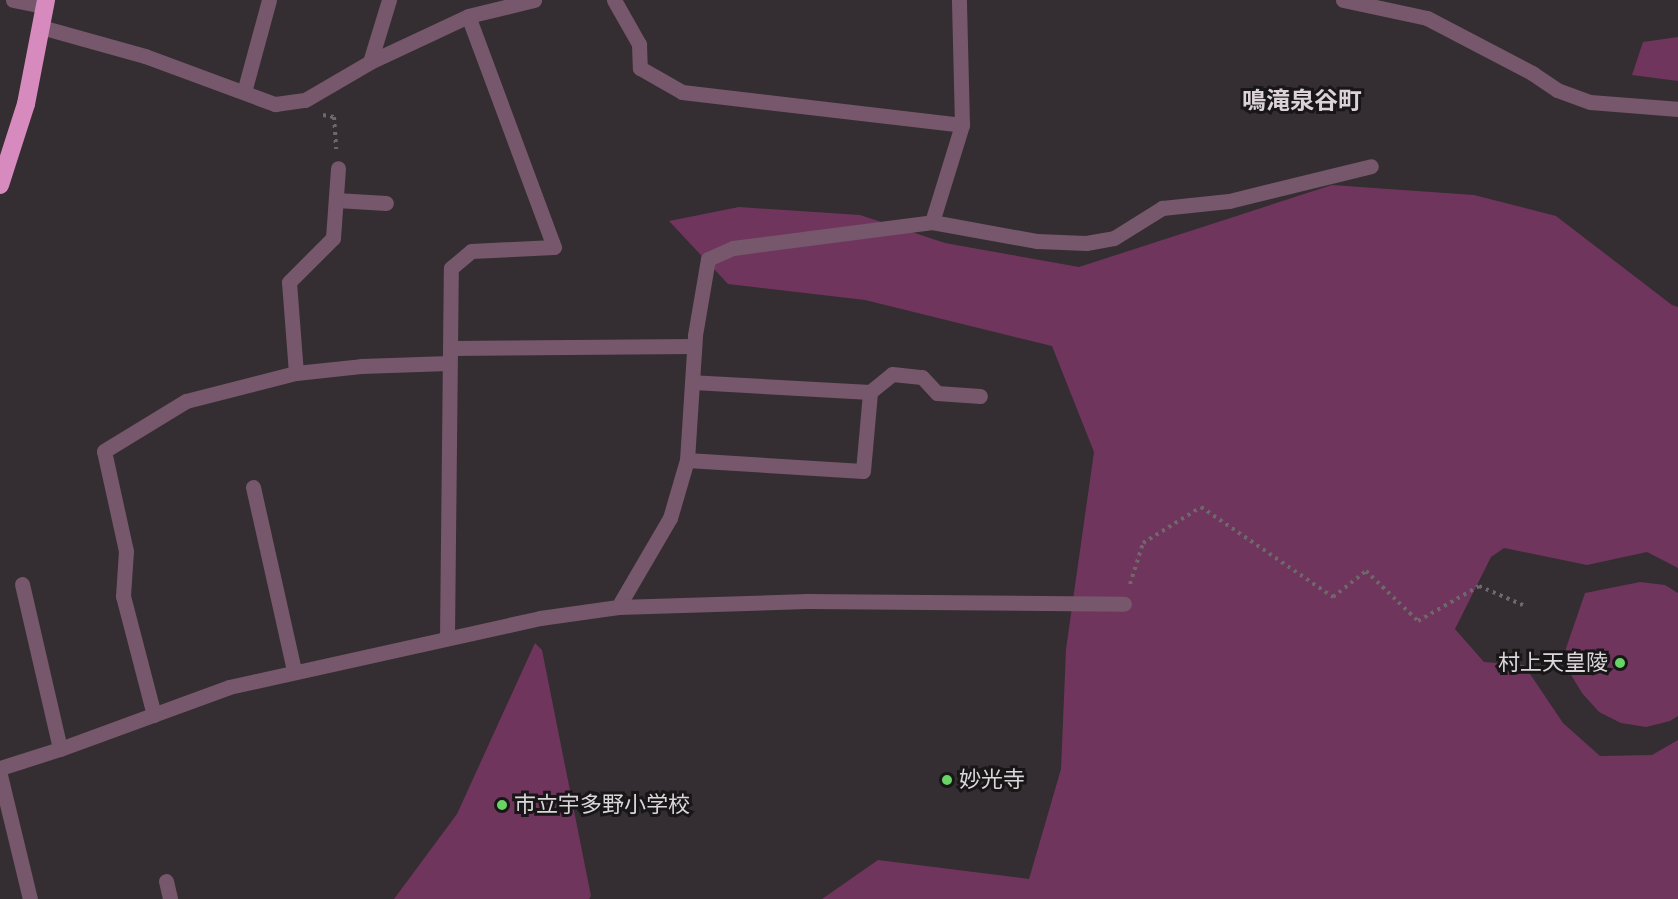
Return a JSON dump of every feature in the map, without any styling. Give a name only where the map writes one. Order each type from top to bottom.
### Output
[{"type":"highway","points":[[0,184],[7,170],[26,104],[45,3]]},
{"type":"street","points":[[13,0],[45,3]]},
{"type":"street","points":[[244,92],[269,0]]},
{"type":"street","points":[[370,62],[388,0]]},
{"type":"street","points":[[41,27],[145,56],[275,104],[305,100],[370,62],[468,16],[534,0]]},
{"type":"street","points":[[614,0],[639,44],[639,68],[682,92],[962,125]]},
{"type":"street","points":[[932,222],[962,125],[959,0]]},
{"type":"street","points":[[1343,0],[1427,18],[1532,73],[1557,90],[1590,102],[1678,110]]},
{"type":"street","points":[[447,636],[451,268],[471,250],[554,246],[468,16]]},
{"type":"street","points":[[618,607],[670,519],[687,460],[694,341],[708,259],[733,248],[932,222],[1037,241],[1086,243],[1114,238],[1162,208],[1229,201],[1371,166]]},
{"type":"street","points":[[296,373],[289,282],[333,238],[338,168]]},
{"type":"street","points":[[336,200],[386,203]]},
{"type":"street","points":[[153,715],[123,596],[126,551],[104,451],[186,401],[296,373],[450,356],[694,341]]},
{"type":"street","points":[[693,382],[870,392],[892,374],[922,377],[937,393],[980,396]]},
{"type":"street","points":[[687,460],[863,471],[870,392]]},
{"type":"street","points":[[253,487],[294,671]]},
{"type":"street","points":[[22,584],[60,749]]},
{"type":"street","points":[[0,768],[60,749],[229,687],[447,636],[540,618],[618,607],[807,601],[1124,604]]},
{"type":"street","points":[[0,775],[30,899]]},
{"type":"street","points":[[166,881],[170,899]]},
{"type":"path","points":[[290,102],[307,113],[334,117],[338,168]]},
{"type":"path","points":[[1124,604],[1143,543],[1201,507],[1333,597],[1366,571],[1418,621],[1479,586],[1523,605]]},
{"type":"shaded area","points":[[1678,37],[1678,81],[1632,75],[1643,42]]},
{"type":"shaded area","points":[[1332,185],[1474,195],[1556,216],[1672,305],[1678,307],[1678,568],[1647,552],[1587,565],[1504,548],[1491,557],[1455,629],[1484,662],[1524,665],[1563,723],[1600,756],[1652,755],[1678,740],[1678,899],[822,899],[878,860],[1029,879],[1061,769],[1066,649],[1094,452],[1052,346],[865,300],[728,284],[669,221],[739,207],[860,215],[945,243],[1079,267]]},
{"type":"shaded area","points":[[1640,582],[1665,585],[1678,593],[1678,716],[1670,721],[1646,727],[1621,723],[1599,712],[1582,693],[1562,660],[1585,593]]},
{"type":"shaded area","points":[[535,643],[542,650],[591,896],[589,899],[394,899],[457,814]]},
{"type":"place","name":"村上天皇陵","points":[[1620,663]]},
{"type":"place","name":"妙光寺","points":[[947,780]]},
{"type":"place","name":"市立宇多野小学校","points":[[502,805]]},
{"type":"district","name":"鳴滝泉谷町","points":[[1302,101]]}]
